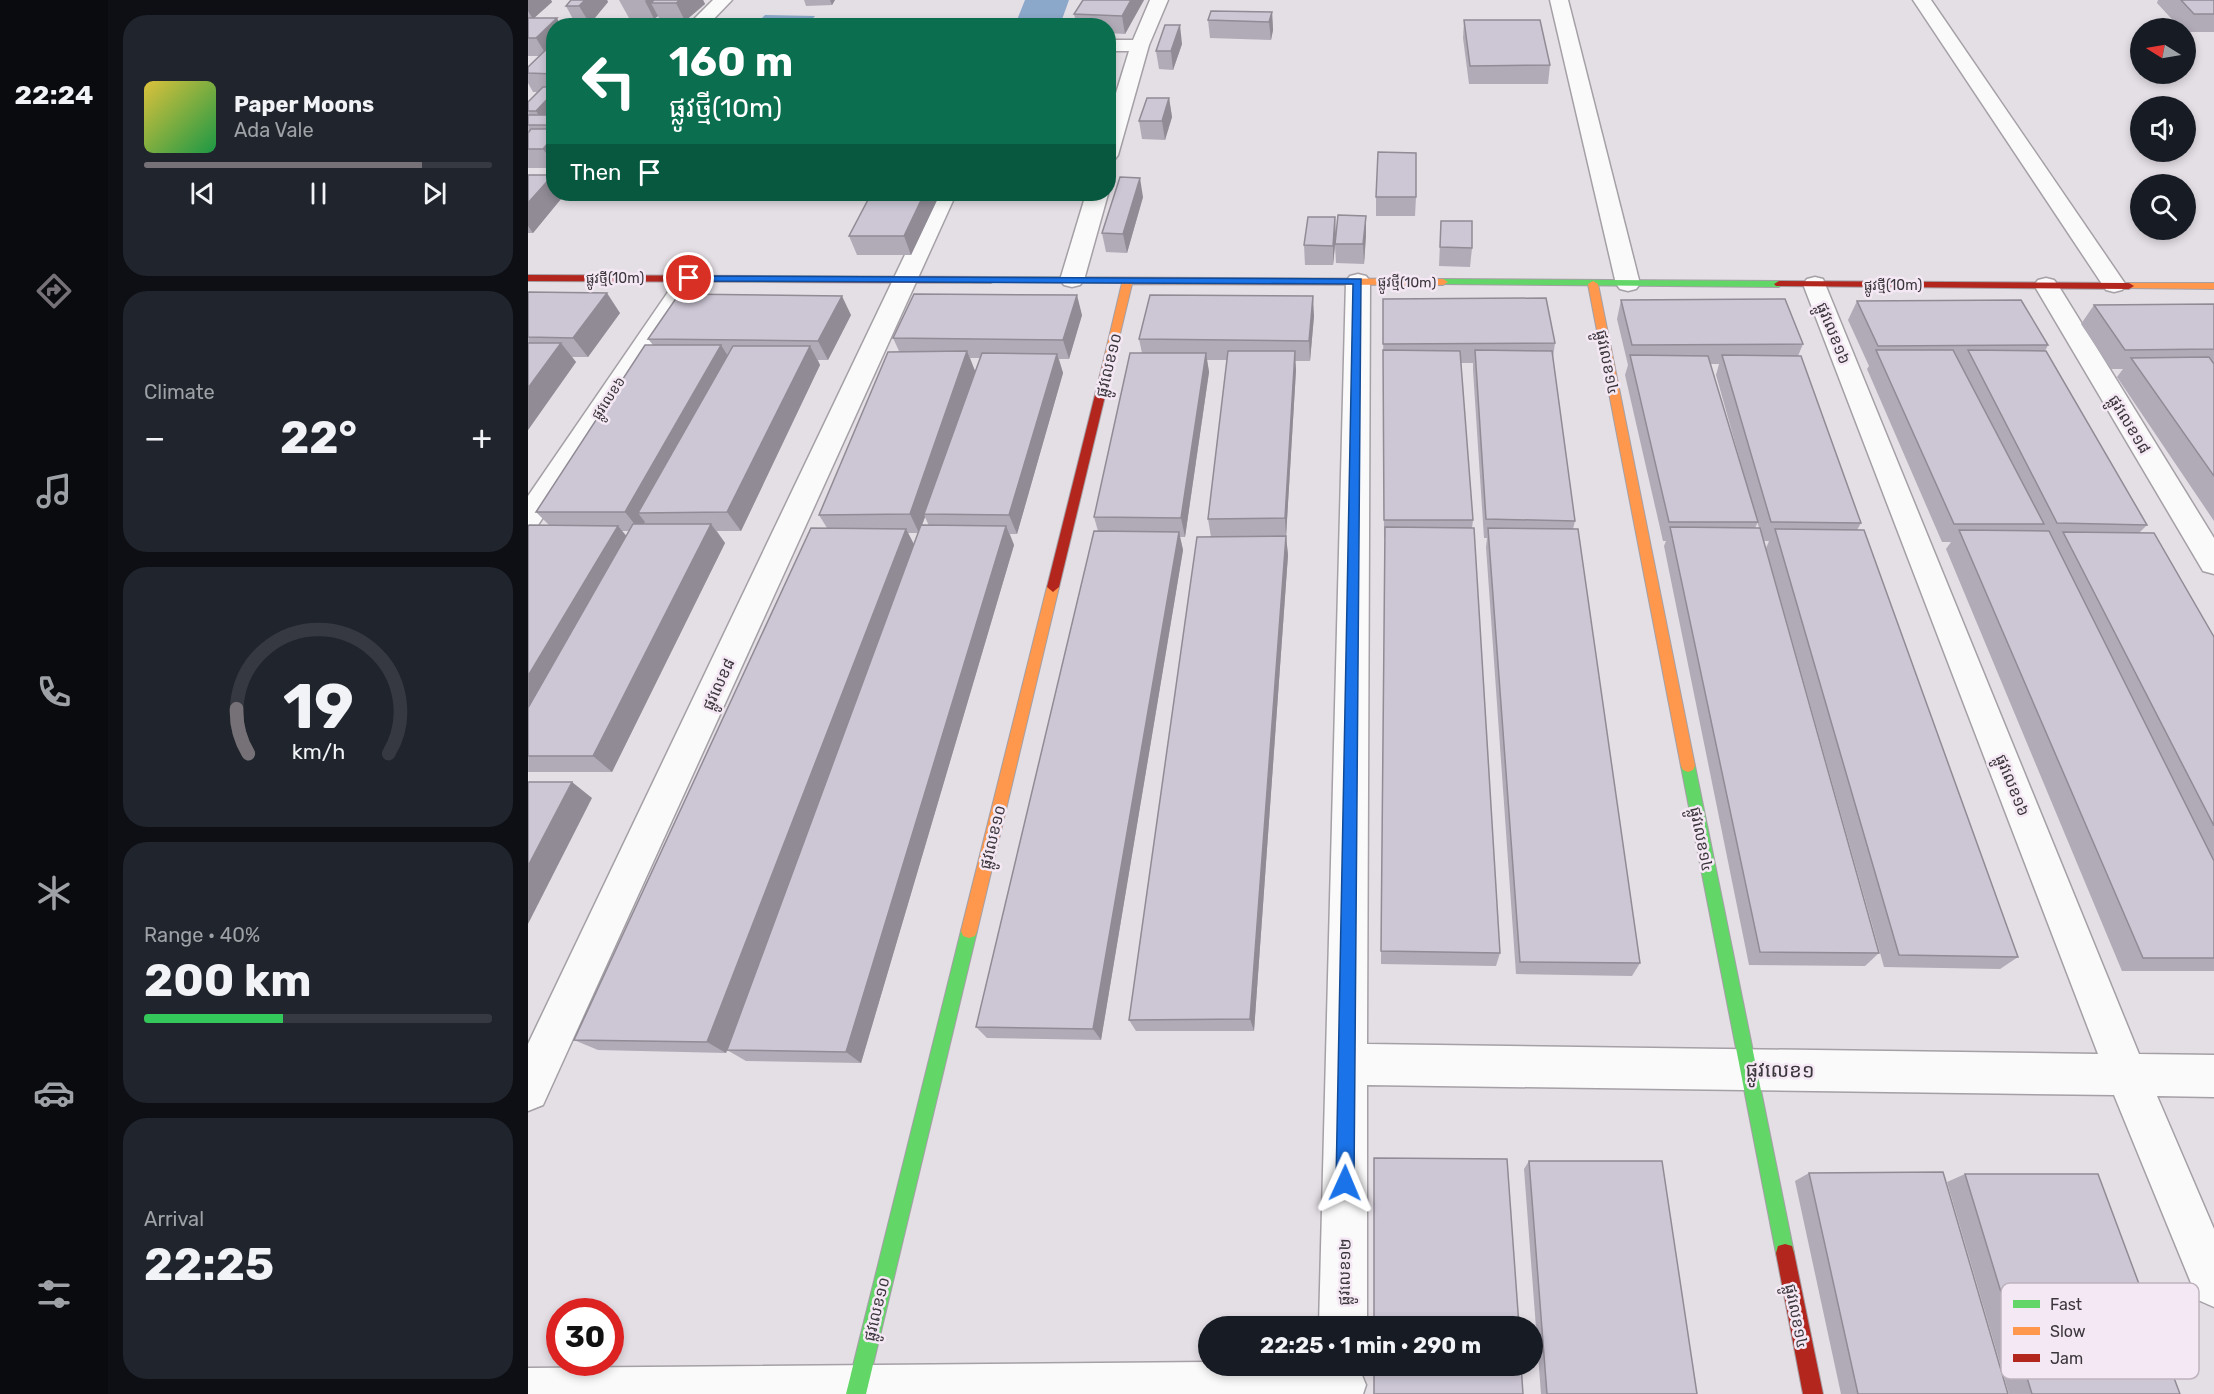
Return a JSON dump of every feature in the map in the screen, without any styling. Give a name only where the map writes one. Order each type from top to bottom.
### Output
[{"type":"street","points":[[704,18],[723,0]]},
{"type":"street","points":[[1116,128],[1140,45],[1159,0]]},
{"type":"street","points":[[1559,0],[1628,284]]},
{"type":"street","points":[[1922,0],[2114,285]]},
{"type":"street","points":[[1116,46],[1140,45]]},
{"type":"street","name":"ផ្លូវលេខ៨","points":[[528,1090],[942,201]]},
{"type":"street","points":[[1072,280],[1095,201]]},
{"type":"street","name":"ផ្លូវថ្មី(10m)","points":[[528,278],[2214,286]]},
{"type":"street","name":"ផ្លូវលេខ៦","points":[[528,518],[689,278]]},
{"type":"street","name":"ផ្លូវលេខ១០","points":[[856,1392],[1128,280]]},
{"type":"street","name":"ផ្លូវលេខ១២","points":[[1343,1316],[1358,281]]},
{"type":"street","name":"ផ្លូវលេខ១៤","points":[[1593,284],[1813,1394]]},
{"type":"street","name":"ផ្លូវលេខ១៦","points":[[1815,284],[2127,1075],[2214,1284]]},
{"type":"street","name":"ផ្លូវលេខ១៨","points":[[2046,285],[2214,563]]},
{"type":"street","name":"ផ្លូវលេខ១","points":[[1346,1064],[2214,1076]]},
{"type":"street","points":[[528,1392],[856,1392],[1342,1381]]},
{"type":"water","points":[[1025,0],[1069,0],[1063,18],[1018,18]]},
{"type":"water","points":[[765,15],[815,16],[813,18],[762,18]]},
{"type":"building","points":[[571,0],[585,0],[579,6],[566,6]]},
{"type":"building","points":[[654,0],[680,0],[676,3],[651,3]]},
{"type":"building","points":[[1083,0],[1131,0],[1122,16],[1074,14]]},
{"type":"building","points":[[2181,0],[2214,0],[2214,14],[2194,14]]},
{"type":"building","points":[[1211,11],[1272,12],[1269,22],[1208,20]]},
{"type":"building","points":[[528,18],[546,18],[546,28],[536,38],[528,38]]},
{"type":"building","points":[[1464,20],[1540,20],[1550,65],[1470,66]]},
{"type":"building","points":[[1165,25],[1180,25],[1171,51],[1156,51]]},
{"type":"building","points":[[546,50],[546,74],[528,73],[528,67]]},
{"type":"building","points":[[543,87],[546,87],[546,100],[536,111],[528,111],[528,102]]},
{"type":"building","points":[[1147,98],[1169,98],[1162,121],[1139,121]]},
{"type":"building","points":[[528,115],[546,115],[546,125],[528,125]]},
{"type":"building","points":[[531,129],[546,129],[546,145],[543,149],[528,149],[528,133]]},
{"type":"building","points":[[1378,152],[1416,153],[1416,197],[1376,197]]},
{"type":"building","points":[[528,175],[546,175],[546,183],[528,203]]},
{"type":"building","points":[[1120,177],[1140,178],[1123,234],[1102,233],[1112,201],[1116,201],[1116,189]]},
{"type":"building","points":[[867,201],[921,201],[904,236],[849,236]]},
{"type":"building","points":[[1338,215],[1366,216],[1363,244],[1335,244]]},
{"type":"building","points":[[1308,217],[1335,217],[1333,246],[1304,245]]},
{"type":"building","points":[[1441,221],[1472,221],[1472,248],[1440,247]]},
{"type":"building","points":[[528,292],[607,293],[573,338],[528,337]]},
{"type":"building","points":[[679,294],[842,296],[818,341],[648,339]]},
{"type":"building","points":[[914,294],[1077,295],[1063,340],[893,338]]},
{"type":"building","points":[[1150,295],[1313,296],[1309,341],[1139,339]]},
{"type":"building","points":[[1546,298],[1555,343],[1383,344],[1383,299]]},
{"type":"building","points":[[1785,299],[1803,344],[1632,345],[1621,300]]},
{"type":"building","points":[[2021,300],[2048,345],[1878,346],[1857,301]]},
{"type":"building","points":[[2214,304],[2214,349],[2125,350],[2094,305]]},
{"type":"building","points":[[528,343],[561,343],[528,388]]},
{"type":"building","points":[[645,345],[721,345],[625,512],[536,512]]},
{"type":"building","points":[[733,346],[810,346],[727,512],[638,513]]},
{"type":"building","points":[[1383,350],[1460,351],[1473,520],[1384,520]]},
{"type":"building","points":[[1475,350],[1552,351],[1575,521],[1486,519]]},
{"type":"building","points":[[1876,350],[1953,350],[2044,524],[1954,524]]},
{"type":"building","points":[[1968,350],[2046,351],[2147,525],[2057,523]]},
{"type":"building","points":[[967,351],[910,514],[819,515],[888,352]]},
{"type":"building","points":[[1228,351],[1295,351],[1285,518],[1208,519]]},
{"type":"building","points":[[982,353],[1057,354],[1009,515],[924,514]]},
{"type":"building","points":[[1130,353],[1206,353],[1181,518],[1094,517]]},
{"type":"building","points":[[1630,355],[1708,356],[1758,522],[1669,522]]},
{"type":"building","points":[[1722,355],[1801,356],[1861,523],[1771,522]]},
{"type":"building","points":[[2209,357],[2214,364],[2214,476],[2131,358]]},
{"type":"building","points":[[633,524],[711,524],[593,756],[528,756],[528,708]]},
{"type":"building","points":[[529,525],[618,526],[528,676],[528,527]]},
{"type":"building","points":[[921,525],[1006,526],[846,1052],[727,1050]]},
{"type":"building","points":[[1385,527],[1474,528],[1500,953],[1381,951]]},
{"type":"building","points":[[1670,527],[1760,528],[1879,953],[1760,952]]},
{"type":"building","points":[[811,528],[906,529],[707,1042],[574,1040]]},
{"type":"building","points":[[1488,528],[1578,529],[1640,963],[1520,962]]},
{"type":"building","points":[[1775,529],[1864,530],[2018,957],[1899,955]]},
{"type":"building","points":[[1959,530],[2049,531],[2214,861],[2214,958],[2143,958]]},
{"type":"building","points":[[1094,531],[1179,532],[1093,1029],[976,1027]]},
{"type":"building","points":[[2063,532],[2154,533],[2214,637],[2214,826]]},
{"type":"building","points":[[1286,536],[1250,1019],[1129,1020],[1197,537]]},
{"type":"building","points":[[528,782],[572,782],[528,866]]},
{"type":"building","points":[[1374,1158],[1507,1159],[1518,1316],[1374,1316]]},
{"type":"building","points":[[1529,1161],[1662,1161],[1697,1394],[1547,1394],[1543,1316],[1541,1316]]},
{"type":"building","points":[[1943,1172],[2001,1370],[2001,1379],[2004,1379],[2008,1394],[1858,1394],[1809,1173]]},
{"type":"building","points":[[1965,1174],[2098,1174],[2139,1283],[2001,1283],[2001,1292]]},
{"type":"building","points":[[1374,1376],[1522,1376],[1523,1394],[1374,1394]]},
{"type":"building","points":[[2027,1379],[2174,1379],[2180,1394],[2032,1394]]},
{"type":"traffic: fast","points":[[1443,282],[1779,284]]},
{"type":"traffic: fast","points":[[1688,766],[1785,1253]]},
{"type":"traffic: fast","points":[[856,1394],[969,931]]},
{"type":"traffic: slow","points":[[991,280],[1443,282]]},
{"type":"traffic: slow","points":[[1107,367],[1128,280]]},
{"type":"traffic: slow","points":[[1593,284],[1688,766]]},
{"type":"traffic: slow","points":[[2129,286],[2214,286]]},
{"type":"traffic: slow","points":[[969,931],[1053,587]]},
{"type":"traffic: jam","points":[[528,278],[991,280]]},
{"type":"traffic: jam","points":[[1779,284],[2129,286]]},
{"type":"traffic: jam","points":[[1053,587],[1107,367]]},
{"type":"traffic: jam","points":[[1785,1253],[1813,1394]]},
{"type":"route","points":[[689,278],[1358,281],[1345,1183]]}]
